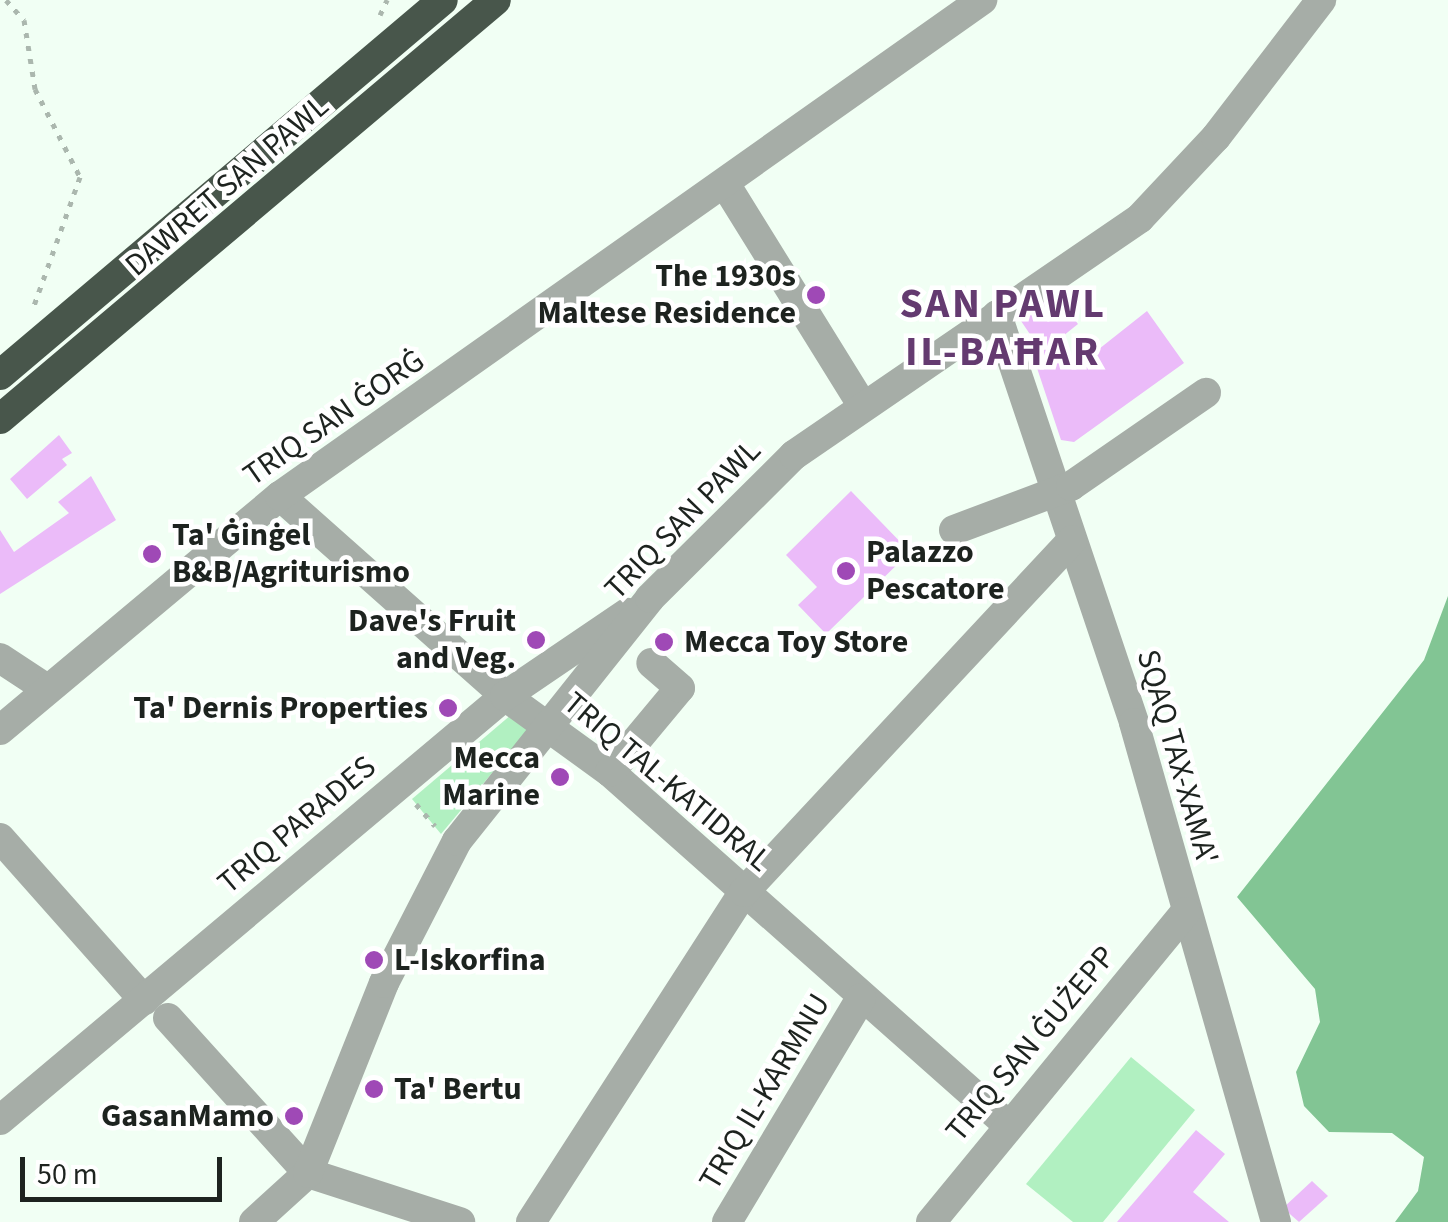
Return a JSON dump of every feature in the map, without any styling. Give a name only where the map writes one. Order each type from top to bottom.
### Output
[{"type":"highway","name":"DAWRET SAN PAWL","points":[[0,375],[443,0]]},
{"type":"highway","name":"DAWRET SAN PAWL","points":[[0,419],[496,0]]},
{"type":"street","name":"TRIQ SAN ĠORĠ","points":[[0,730],[280,496],[726,187],[982,0]]},
{"type":"street","name":"TRIQ SAN PAWL","points":[[254,1222],[308,1173],[384,983],[449,855],[650,598],[794,455],[862,405],[1108,243],[1175,187],[1321,0]]},
{"type":"street","points":[[726,187],[862,405]]},
{"type":"street","name":"SQAQ TAX-XAMA'","points":[[997,316],[1058,493],[1276,1222]]},
{"type":"street","points":[[954,530],[1058,493],[1206,392]]},
{"type":"street","name":"TRIQ TAL-KATIDRAL","points":[[280,496],[505,696],[610,772],[1008,1125]]},
{"type":"street","points":[[531,1222],[744,892],[1072,540]]},
{"type":"street","name":"TRIQ PARADES","points":[[0,1120],[156,1009],[393,790],[505,696],[650,598]]},
{"type":"street","points":[[0,658],[47,689]]},
{"type":"street","points":[[610,772],[680,688],[651,663]]},
{"type":"street","points":[[0,838],[308,1173],[460,1222]]},
{"type":"street","name":"TRIQ SAN ĠUŻEPP","points":[[932,1222],[1186,912]]},
{"type":"street","name":"TRIQ IL-KARMNU","points":[[728,1222],[861,998]]},
{"type":"path","points":[[6,0],[24,20],[35,88],[80,177],[28,322],[34,348]]},
{"type":"path","points":[[393,790],[422,811],[449,855]]},
{"type":"shaded area","points":[[1448,596],[1448,1222],[1395,1222],[1418,1191],[1424,1157],[1392,1133],[1329,1132],[1304,1106],[1296,1072],[1320,1022],[1315,989],[1237,897],[1424,660]]},
{"type":"shaded area","points":[[511,715],[528,730],[441,834],[412,799]]},
{"type":"shaded area","points":[[1131,1057],[1195,1110],[1103,1222],[1073,1222],[1026,1184]]},
{"type":"building","points":[[1052,290],[1078,324],[1058,340],[1080,364],[1147,311],[1184,363],[1074,442],[1061,440],[1036,365],[1046,358],[1019,318]]},
{"type":"building","points":[[59,435],[72,453],[62,459],[67,465],[27,499],[10,479]]},
{"type":"building","points":[[91,476],[116,520],[0,594],[0,530],[14,552],[69,513],[58,502]]},
{"type":"building","name":"Palazzo Pescatore","points":[[851,491],[910,552],[826,634],[798,605],[817,587],[786,555]]},
{"type":"building","points":[[1196,1130],[1225,1154],[1193,1192],[1229,1222],[1117,1222]]},
{"type":"building","points":[[1312,1181],[1328,1196],[1299,1222],[1283,1208]]},
{"type":"place","name":"The 1930s Maltese Residence","points":[[816,295]]},
{"type":"place","name":"Ta' Ġinġel B&B/Agriturismo","points":[[152,554]]},
{"type":"place","name":"Palazzo Pescatore","points":[[846,571]]},
{"type":"place","name":"Dave's Fruit and Veg.","points":[[536,640]]},
{"type":"place","name":"Mecca Toy Store","points":[[664,642]]},
{"type":"place","name":"Ta' Dernis Properties","points":[[448,708]]},
{"type":"place","name":"Mecca Marine","points":[[560,777]]},
{"type":"place","name":"L-Iskorfina","points":[[374,960]]},
{"type":"place","name":"Ta' Bertu","points":[[374,1089]]},
{"type":"place","name":"GasanMamo","points":[[294,1116]]},
{"type":"district","name":"SAN PAWL IL-BAĦAR","points":[[1003,328]]}]
